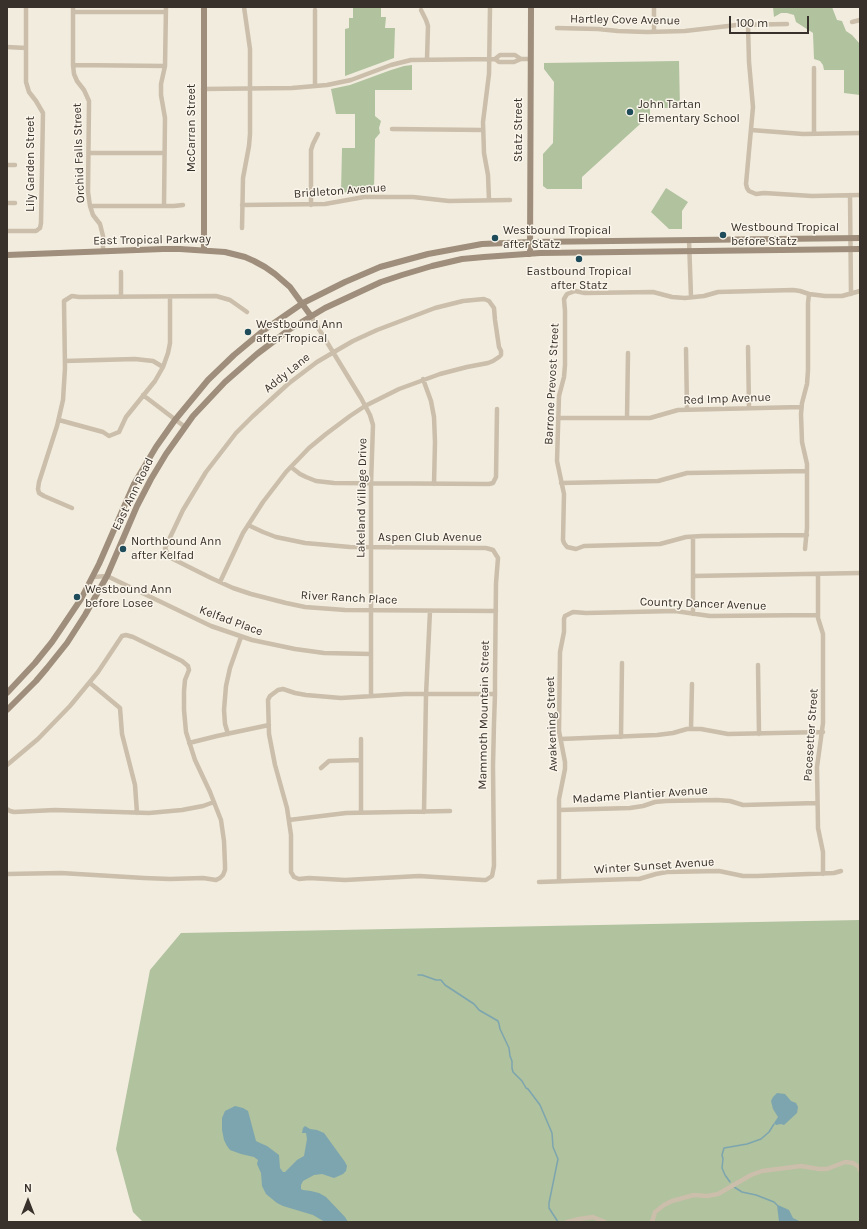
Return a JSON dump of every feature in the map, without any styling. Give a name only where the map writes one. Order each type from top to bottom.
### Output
[{"type":"main road","name":"McCarran Street","points":[[204,7],[204,250]]},
{"type":"main road","name":"Statz Street","points":[[530,254],[531,7]]},
{"type":"main road","points":[[311,316],[334,303],[381,282],[420,269],[472,258],[530,254],[689,252],[851,244],[860,238]]},
{"type":"main road","points":[[303,303],[365,273],[386,266],[418,256],[493,243],[689,240],[851,244],[860,249]]},
{"type":"main road","name":"East Tropical Parkway","points":[[7,255],[169,249],[217,250],[244,257],[265,267],[287,284],[303,303],[311,316]]},
{"type":"main road","name":"East Ann Road","points":[[7,693],[55,639],[81,599],[93,576],[134,484],[156,447],[175,420],[200,389],[231,358],[264,330],[303,303]]},
{"type":"main road","name":"East Ann Road","points":[[7,710],[36,681],[63,647],[85,615],[107,576],[141,497],[166,454],[184,428],[201,407],[232,376],[266,347],[311,316]]},
{"type":"street","name":"Lily Garden Street","points":[[7,231],[36,231],[40,228],[41,222],[42,112],[29,92],[26,82],[26,7]]},
{"type":"street","points":[[242,228],[243,178],[250,134],[250,44],[244,7]]},
{"type":"street","points":[[489,200],[483,130],[485,104],[492,59],[490,7]]},
{"type":"street","points":[[654,7],[654,32]]},
{"type":"street","points":[[74,10],[166,10],[165,66],[161,84],[161,95],[165,118],[164,206]]},
{"type":"street","name":"Orchid Falls Street","points":[[74,10],[74,74],[89,101],[88,192],[93,215],[100,224],[103,236],[103,251]]},
{"type":"street","points":[[315,10],[315,86]]},
{"type":"street","points":[[421,10],[428,26],[427,59]]},
{"type":"street","points":[[852,22],[860,20]]},
{"type":"street","name":"Hartley Cove Avenue","points":[[557,28],[594,29],[618,32],[685,32],[725,26],[787,24]]},
{"type":"street","points":[[748,25],[749,62],[753,107],[746,184],[749,191],[756,194],[764,193],[812,196],[860,195]]},
{"type":"street","points":[[7,47],[26,48]]},
{"type":"street","points":[[203,89],[292,88],[327,85],[352,80],[400,62],[412,60],[492,59],[500,55],[515,55],[521,59],[531,59]]},
{"type":"street","points":[[73,65],[165,66]]},
{"type":"street","points":[[814,68],[814,134]]},
{"type":"street","points":[[392,129],[483,130]]},
{"type":"street","points":[[751,130],[814,134],[860,132]]},
{"type":"street","points":[[311,205],[312,150],[318,134]]},
{"type":"street","points":[[89,153],[164,153]]},
{"type":"street","points":[[7,165],[15,165]]},
{"type":"street","points":[[850,195],[851,294]]},
{"type":"street","name":"Bridleton Avenue","points":[[242,205],[311,205],[364,198],[413,198],[449,201],[510,200]]},
{"type":"street","points":[[7,203],[15,203]]},
{"type":"street","points":[[90,206],[183,205]]},
{"type":"street","points":[[689,240],[690,298],[718,292],[793,290],[825,296],[842,296],[860,291]]},
{"type":"street","points":[[121,272],[121,297]]},
{"type":"street","name":"Barrone Prevost Street","points":[[690,298],[679,298],[653,292],[586,293],[575,291],[567,294],[564,299],[566,310],[565,365],[564,378],[559,396],[557,461],[564,494],[563,540],[567,547],[576,549],[584,546],[660,544],[680,538],[694,537]]},
{"type":"street","points":[[805,549],[807,535],[808,471],[807,460],[802,442],[801,407],[808,370],[808,303],[810,294]]},
{"type":"street","points":[[72,508],[44,496],[39,493],[38,489],[59,420],[64,388],[64,301],[70,297],[216,296],[235,302],[247,312]]},
{"type":"street","points":[[59,420],[103,432],[109,436],[119,432],[126,417],[155,381],[164,367],[170,343],[170,297]]},
{"type":"street","name":"Addy Lane","points":[[166,551],[165,548],[167,543],[183,510],[206,472],[236,433],[288,384],[317,362],[353,341],[377,330],[435,308],[476,299],[489,300],[494,308],[501,351],[499,358],[488,363],[453,370],[423,379]]},
{"type":"street","name":"Lakeland Village Drive","points":[[311,316],[334,352],[365,406],[373,425],[371,484],[371,696]]},
{"type":"street","points":[[748,347],[748,408]]},
{"type":"street","points":[[686,349],[686,410]]},
{"type":"street","points":[[627,418],[628,353]]},
{"type":"street","points":[[65,361],[141,359],[153,361],[164,367]]},
{"type":"street","points":[[220,582],[248,525],[263,502],[290,467],[309,448],[365,406],[423,379],[431,401],[434,417],[434,484]]},
{"type":"street","points":[[143,395],[184,428]]},
{"type":"street","name":"Red Imp Avenue","points":[[558,418],[650,418],[678,410],[801,407]]},
{"type":"street","points":[[290,467],[306,477],[323,482],[371,484],[489,484],[493,482],[496,477],[497,409]]},
{"type":"street","points":[[561,483],[658,481],[684,474],[695,473],[808,471]]},
{"type":"street","name":"Aspen Club Avenue","points":[[248,525],[276,537],[304,543],[371,548],[486,548],[494,552]]},
{"type":"street","points":[[693,614],[694,537],[807,535]]},
{"type":"street","name":"River Ranch Place","points":[[166,551],[171,558],[220,582],[251,594],[286,603],[326,609],[496,611]]},
{"type":"street","name":"Mammoth Mountain Street","points":[[289,820],[292,840],[291,872],[294,877],[299,879],[309,878],[345,880],[420,876],[482,880],[492,876],[494,866],[492,766],[498,558],[494,552]]},
{"type":"street","points":[[693,576],[860,573]]},
{"type":"street","name":"Pacesetter Street","points":[[818,574],[818,615],[824,643],[824,697],[822,732],[817,767],[818,828],[823,852],[823,874]]},
{"type":"street","name":"Kelfad Place","points":[[93,576],[107,576],[211,626],[241,637],[273,645],[324,653],[371,654]]},
{"type":"street","points":[[424,812],[426,695],[430,611]]},
{"type":"street","name":"Country Dancer Avenue","points":[[566,616],[573,612],[676,611],[710,616],[818,615]]},
{"type":"street","name":"Awakening Street","points":[[559,881],[559,799],[565,770],[565,762],[559,731],[560,652],[564,632],[564,619],[566,616]]},
{"type":"street","points":[[7,765],[48,730],[90,683],[122,636],[126,635],[133,637],[173,656],[188,666],[189,670],[185,680],[184,690],[186,732],[195,760],[221,820],[224,841],[225,870],[220,878],[216,880],[203,878],[170,879],[61,873],[7,874]]},
{"type":"street","points":[[228,734],[224,719],[226,686],[230,668],[241,637]]},
{"type":"street","points":[[621,737],[622,663]]},
{"type":"street","points":[[758,665],[759,734]]},
{"type":"street","points":[[90,683],[120,708],[122,734],[135,785],[136,813]]},
{"type":"street","points":[[691,729],[692,684]]},
{"type":"street","points":[[450,811],[361,812],[289,820],[275,765],[269,726],[268,700],[274,692],[283,689],[295,693],[321,697],[353,698],[405,694],[495,694]]},
{"type":"street","points":[[190,743],[269,726]]},
{"type":"street","points":[[560,739],[666,735],[691,729],[706,730],[723,734],[822,732]]},
{"type":"street","points":[[361,739],[361,812]]},
{"type":"street","points":[[321,768],[329,761],[361,760]]},
{"type":"street","name":"Madame Plantier Avenue","points":[[559,810],[630,808],[666,801],[717,800],[730,801],[743,805],[817,803]]},
{"type":"street","points":[[7,809],[14,812],[55,810],[136,813],[182,810],[203,806],[214,802]]},
{"type":"street","name":"Winter Sunset Avenue","points":[[539,882],[639,879],[667,872],[719,870],[743,876],[823,874],[841,871]]},
{"type":"street","points":[[652,1222],[655,1212],[672,1201],[694,1195],[707,1196],[718,1194],[751,1175],[762,1171],[801,1166],[827,1169],[845,1162],[853,1163],[860,1170]]},
{"type":"street","points":[[568,1221],[593,1217],[605,1222]]},
{"type":"green space","points":[[353,7],[381,7],[381,17],[386,17],[385,28],[395,28],[394,58],[345,76],[345,29],[349,28],[349,18],[353,18]]},
{"type":"green space","points":[[773,7],[832,7],[837,20],[842,21],[846,31],[860,44],[860,95],[844,93],[844,70],[824,70],[820,61],[814,59],[813,33],[796,22],[794,15],[781,13],[774,17]]},
{"type":"green space","points":[[679,61],[680,108],[650,108],[650,115],[582,177],[582,189],[547,189],[543,186],[543,154],[553,143],[554,82],[544,69],[544,63]]},
{"type":"green space","points":[[412,65],[412,90],[375,90],[375,116],[381,121],[379,128],[380,133],[375,139],[374,191],[341,193],[342,148],[355,148],[355,114],[336,114],[331,89],[350,85],[391,70]]},
{"type":"green space","points":[[666,188],[688,202],[682,211],[682,229],[669,229],[651,212]]},
{"type":"green space","points":[[860,920],[860,1222],[143,1222],[133,1212],[116,1149],[150,970],[181,933]]},
{"type":"water","points":[[777,1093],[785,1094],[791,1101],[796,1103],[798,1107],[797,1113],[784,1125],[776,1125],[774,1123],[778,1117],[773,1109],[771,1101]]},
{"type":"water","points":[[235,1106],[248,1111],[256,1141],[267,1146],[279,1155],[280,1168],[283,1172],[285,1172],[297,1160],[304,1156],[307,1139],[306,1133],[302,1133],[305,1126],[324,1133],[345,1162],[347,1166],[346,1171],[334,1178],[322,1174],[314,1175],[303,1181],[301,1189],[319,1193],[326,1197],[348,1222],[325,1222],[313,1215],[283,1206],[266,1194],[262,1186],[261,1173],[257,1164],[258,1160],[254,1157],[230,1150],[224,1140],[222,1118],[225,1111]]},
{"type":"water","points":[[777,1205],[789,1210],[793,1218],[801,1222],[779,1222]]},
{"type":"waterway","points":[[418,975],[441,980],[445,985],[474,1004],[479,1010],[498,1021],[509,1048],[513,1072],[522,1081],[540,1105],[552,1133],[553,1147],[558,1159],[549,1208],[558,1222]]},
{"type":"waterway","points":[[730,1182],[722,1168],[722,1155],[724,1148],[747,1144],[761,1139],[769,1132],[774,1124]]},
{"type":"waterway","points":[[734,1187],[742,1192],[756,1195],[774,1202],[777,1205]]},
{"type":"place","name":"John Tartan Elementary School","points":[[630,112]]},
{"type":"place","name":"Westbound Tropical before Statz","points":[[723,235]]},
{"type":"place","name":"Westbound Tropical after Statz","points":[[495,238]]},
{"type":"place","name":"Eastbound Tropical after Statz","points":[[579,259]]},
{"type":"place","name":"Westbound Ann after Tropical","points":[[248,332]]},
{"type":"place","name":"Northbound Ann after Kelfad","points":[[123,549]]},
{"type":"place","name":"Westbound Ann before Losee","points":[[77,597]]}]
